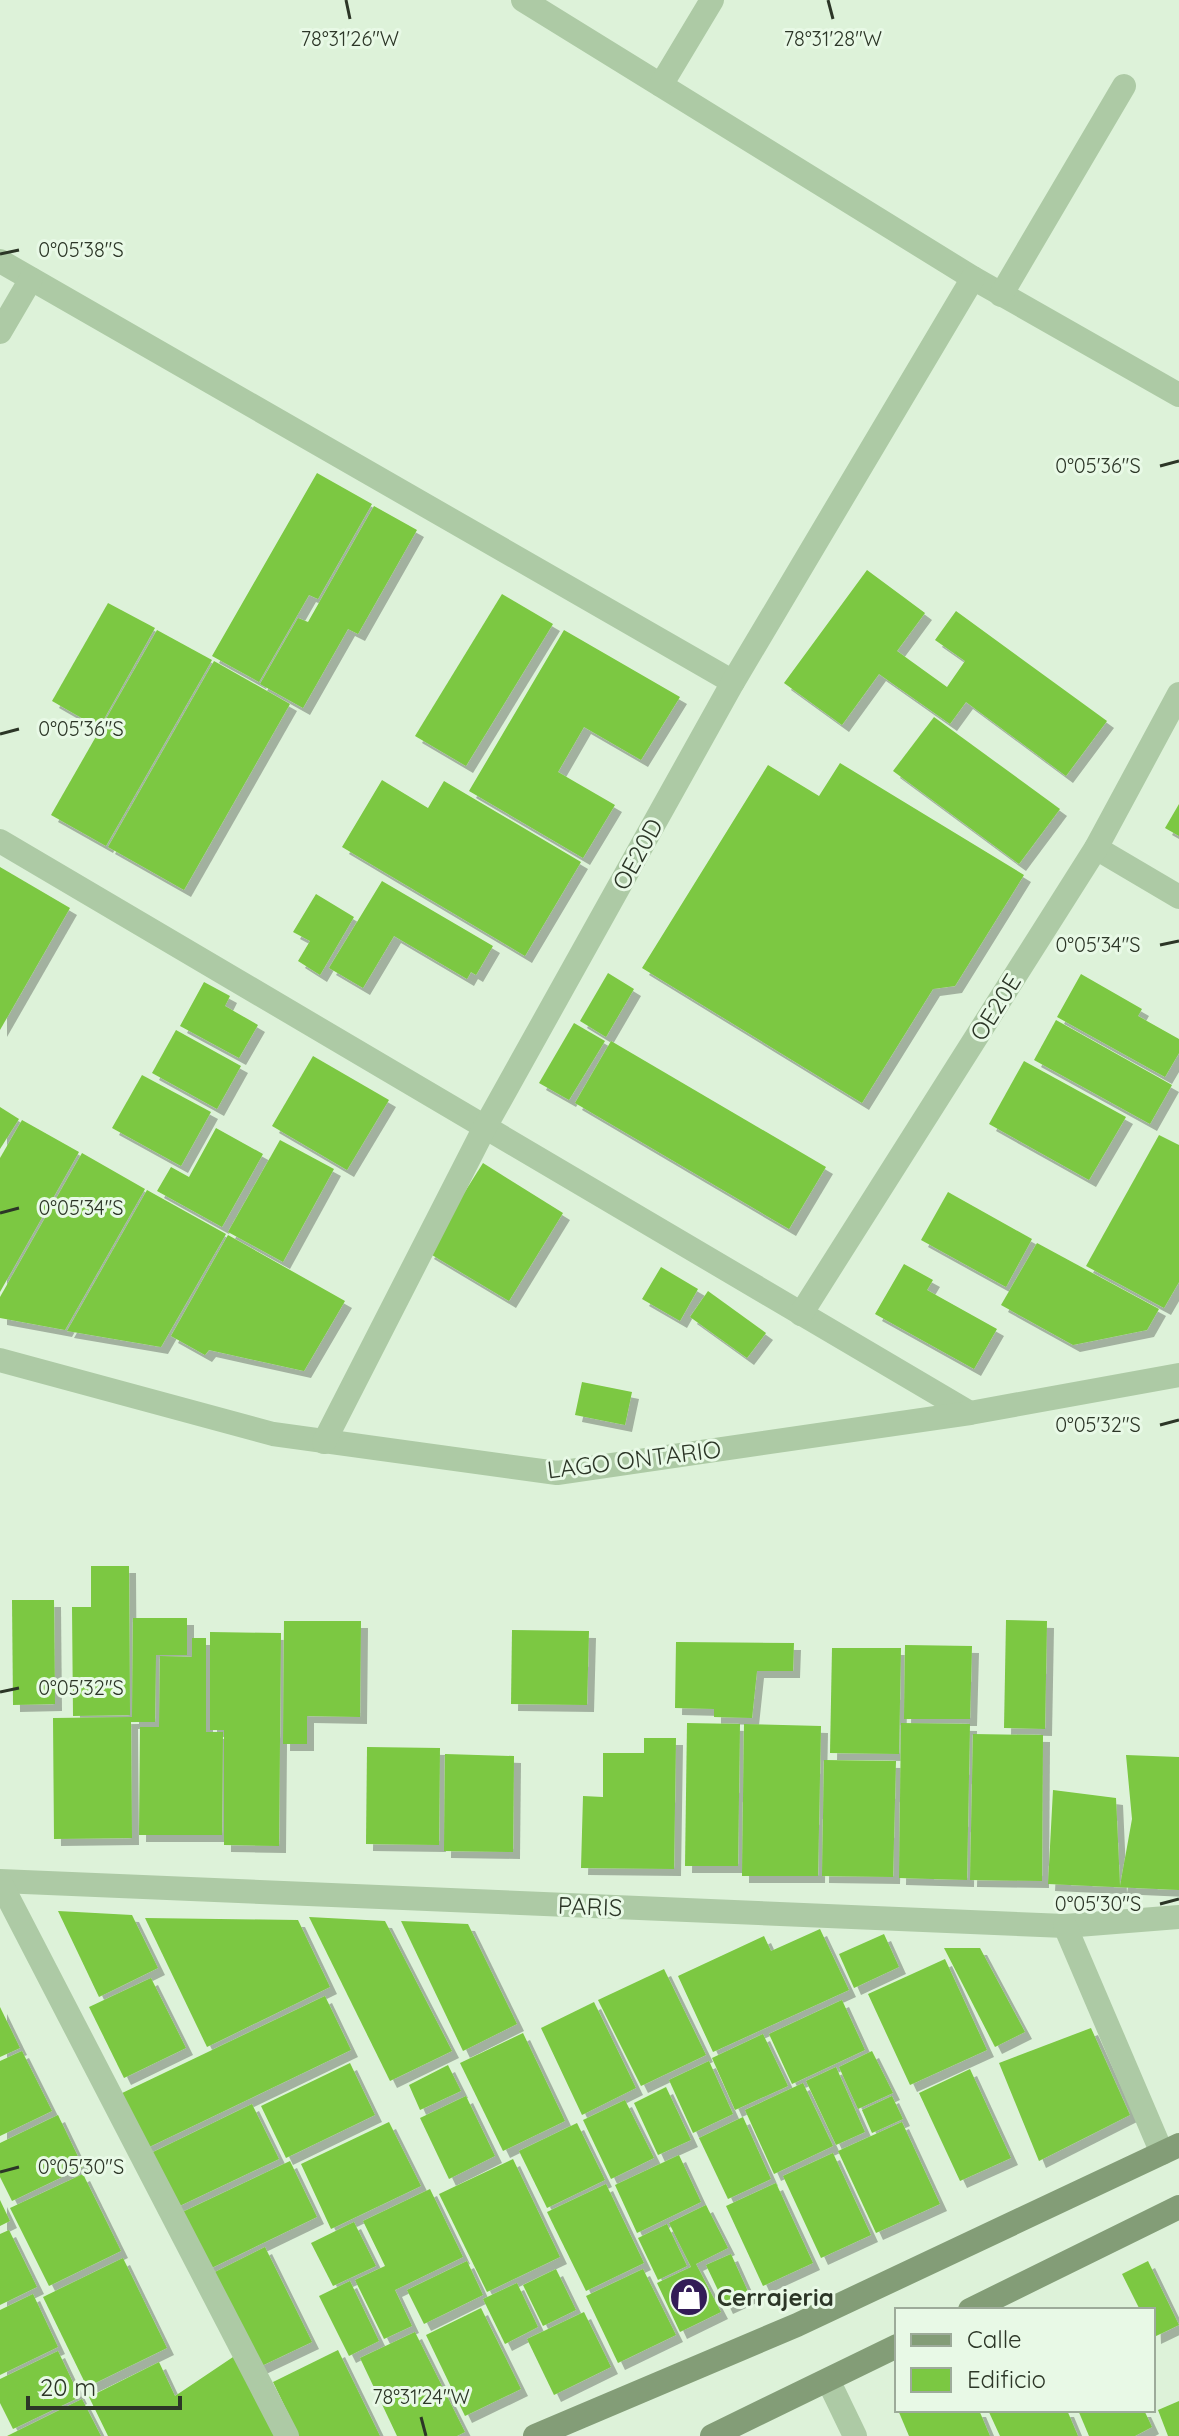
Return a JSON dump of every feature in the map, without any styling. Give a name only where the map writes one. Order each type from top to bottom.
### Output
[{"type":"main road","points":[[535,2436],[797,2325],[1170,2149]]},
{"type":"main road","points":[[974,2308],[1179,2207]]},
{"type":"main road","points":[[712,2436],[895,2347]]},
{"type":"street","points":[[523,0],[1001,295],[1179,395]]},
{"type":"street","points":[[661,85],[712,0]]},
{"type":"street","points":[[1001,295],[1124,86]]},
{"type":"street","points":[[0,261],[733,682]]},
{"type":"street","name":"OE20D","points":[[324,1442],[485,1127],[733,682],[973,278]]},
{"type":"street","points":[[0,332],[31,279]]},
{"type":"street","name":"OE20E","points":[[801,1314],[1096,848],[1179,694]]},
{"type":"street","points":[[0,841],[970,1413]]},
{"type":"street","points":[[1096,848],[1179,897]]},
{"type":"street","name":"LAGO ONTARIO","points":[[0,1360],[273,1434],[557,1473],[970,1413],[1179,1375]]},
{"type":"street","points":[[0,1882],[287,2436]]},
{"type":"street","name":"PARIS","points":[[0,1882],[1065,1926],[1179,1917]]},
{"type":"street","points":[[1065,1926],[1170,2149]]},
{"type":"street","points":[[828,2380],[855,2436]]},
{"type":"building","points":[[317,473],[372,504],[318,599],[309,595],[259,682],[212,656]]},
{"type":"building","points":[[374,506],[417,530],[358,634],[348,629],[303,708],[260,684],[298,618],[308,622]]},
{"type":"building","points":[[867,570],[925,613],[897,651],[947,687],[965,661],[935,640],[956,611],[1107,721],[1066,776],[966,702],[950,724],[879,674],[842,725],[784,683]]},
{"type":"building","points":[[502,594],[553,624],[466,766],[415,736]]},
{"type":"building","points":[[108,603],[155,628],[99,728],[52,701]]},
{"type":"building","points":[[157,630],[212,660],[106,846],[51,815]]},
{"type":"building","points":[[564,630],[680,697],[641,760],[584,727],[558,772],[615,805],[583,858],[469,791]]},
{"type":"building","points":[[214,661],[290,704],[184,890],[108,847]]},
{"type":"building","points":[[934,717],[1060,809],[1019,864],[893,771]]},
{"type":"building","points":[[840,763],[1024,875],[955,986],[933,989],[862,1103],[642,968],[768,765],[819,796]]},
{"type":"building","points":[[382,780],[428,808],[444,781],[581,862],[525,956],[342,847]]},
{"type":"building","points":[[1179,804],[1179,836],[1165,828]]},
{"type":"building","points":[[0,867],[70,908],[0,1030]]},
{"type":"building","points":[[382,881],[493,946],[476,975],[471,972],[467,979],[394,936],[363,988],[329,968]]},
{"type":"building","points":[[316,894],[354,917],[320,975],[298,961],[310,941],[293,932]]},
{"type":"building","points":[[608,973],[634,989],[606,1037],[580,1021]]},
{"type":"building","points":[[1081,974],[1142,1009],[1138,1016],[1179,1039],[1179,1053],[1165,1077],[1057,1017]]},
{"type":"building","points":[[204,982],[230,996],[225,1006],[258,1025],[239,1058],[180,1026]]},
{"type":"building","points":[[1056,1020],[1172,1085],[1150,1124],[1034,1060]]},
{"type":"building","points":[[574,1023],[605,1041],[569,1100],[539,1083]]},
{"type":"building","points":[[176,1030],[241,1066],[217,1109],[152,1073]]},
{"type":"building","points":[[611,1041],[826,1167],[789,1229],[575,1103]]},
{"type":"building","points":[[313,1056],[389,1100],[347,1170],[272,1126]]},
{"type":"building","points":[[1024,1061],[1126,1117],[1089,1180],[989,1124]]},
{"type":"building","points":[[142,1075],[211,1112],[181,1166],[112,1128]]},
{"type":"building","points":[[0,1107],[19,1119],[0,1149]]},
{"type":"building","points":[[22,1120],[79,1152],[0,1292],[0,1158]]},
{"type":"building","points":[[216,1128],[263,1154],[222,1227],[157,1191],[171,1167],[189,1177]]},
{"type":"building","points":[[1159,1135],[1179,1145],[1179,1282],[1164,1308],[1086,1266]]},
{"type":"building","points":[[280,1140],[334,1169],[283,1262],[228,1232]]},
{"type":"building","points":[[82,1153],[145,1189],[65,1330],[0,1318],[0,1297]]},
{"type":"building","points":[[483,1163],[563,1213],[509,1301],[427,1252]]},
{"type":"building","points":[[147,1190],[226,1234],[161,1347],[67,1331]]},
{"type":"building","points":[[948,1192],[1032,1239],[1006,1287],[921,1240]]},
{"type":"building","points":[[228,1235],[345,1301],[304,1371],[209,1350],[205,1355],[171,1336]]},
{"type":"building","points":[[1037,1243],[1159,1309],[1147,1330],[1073,1345],[1001,1305]]},
{"type":"building","points":[[904,1264],[933,1280],[927,1290],[997,1329],[974,1369],[875,1314]]},
{"type":"building","points":[[661,1267],[698,1289],[680,1321],[642,1299]]},
{"type":"building","points":[[708,1291],[766,1333],[747,1358],[690,1317]]},
{"type":"building","points":[[582,1382],[632,1392],[625,1425],[575,1415]]},
{"type":"building","points":[[91,1566],[129,1566],[130,1715],[73,1716],[72,1607],[91,1607]]},
{"type":"building","points":[[12,1600],[54,1600],[55,1704],[13,1705]]},
{"type":"building","points":[[133,1618],[187,1618],[187,1655],[156,1655],[155,1722],[131,1722],[132,1838],[54,1839],[53,1718],[132,1717]]},
{"type":"building","points":[[1006,1620],[1047,1621],[1045,1729],[1004,1728]]},
{"type":"building","points":[[284,1621],[361,1621],[360,1717],[307,1716],[307,1744],[283,1744]]},
{"type":"building","points":[[512,1630],[589,1631],[587,1705],[511,1704]]},
{"type":"building","points":[[210,1632],[281,1633],[279,1846],[224,1845],[224,1730],[210,1730]]},
{"type":"building","points":[[192,1638],[206,1638],[206,1732],[223,1732],[222,1835],[139,1835],[140,1727],[159,1727],[160,1656],[192,1657]]},
{"type":"building","points":[[676,1642],[794,1643],[793,1671],[757,1671],[752,1718],[714,1717],[714,1709],[675,1708]]},
{"type":"building","points":[[905,1645],[972,1646],[970,1719],[904,1719]]},
{"type":"building","points":[[832,1648],[901,1648],[899,1754],[830,1753]]},
{"type":"building","points":[[687,1723],[740,1724],[738,1866],[685,1866]]},
{"type":"building","points":[[901,1723],[970,1724],[967,1880],[899,1878]]},
{"type":"building","points":[[744,1724],[821,1726],[818,1876],[742,1876]]},
{"type":"building","points":[[973,1734],[1043,1735],[1042,1881],[970,1880]]},
{"type":"building","points":[[644,1738],[676,1738],[674,1869],[581,1868],[583,1796],[603,1797],[603,1753],[644,1753]]},
{"type":"building","points":[[367,1747],[440,1748],[439,1845],[366,1844]]},
{"type":"building","points":[[445,1754],[514,1756],[513,1852],[444,1851]]},
{"type":"building","points":[[1126,1755],[1179,1757],[1179,1890],[1048,1884],[1053,1790],[1116,1798],[1120,1886],[1132,1819]]},
{"type":"building","points":[[824,1760],[896,1761],[893,1877],[822,1876]]},
{"type":"building","points":[[58,1911],[132,1915],[158,1968],[99,1997]]},
{"type":"building","points":[[309,1917],[385,1921],[452,2051],[390,2081]]},
{"type":"building","points":[[145,1918],[298,1920],[330,1987],[207,2047]]},
{"type":"building","points":[[401,1921],[468,1924],[517,2024],[463,2051]]},
{"type":"building","points":[[820,1929],[849,1990],[713,2052],[678,1976],[764,1936],[771,1951]]},
{"type":"building","points":[[884,1934],[899,1967],[854,1988],[839,1954]]},
{"type":"building","points":[[944,1948],[980,1948],[1025,2032],[995,2047]]},
{"type":"building","points":[[945,1959],[987,2050],[910,2085],[868,1994]]},
{"type":"building","points":[[664,1969],[706,2055],[641,2086],[598,2000]]},
{"type":"building","points":[[151,1978],[186,2048],[124,2078],[89,2007]]},
{"type":"building","points":[[325,1996],[351,2050],[145,2149],[118,2095]]},
{"type":"building","points":[[842,2000],[865,2050],[792,2084],[769,2034]]},
{"type":"building","points":[[594,2002],[636,2088],[582,2115],[541,2028]]},
{"type":"building","points":[[0,2007],[20,2048],[0,2057]]},
{"type":"building","points":[[1091,2028],[1130,2115],[1039,2161],[999,2063]]},
{"type":"building","points":[[523,2033],[565,2121],[503,2151],[460,2063]]},
{"type":"building","points":[[763,2034],[788,2086],[735,2110],[712,2058]]},
{"type":"building","points":[[22,2051],[52,2111],[0,2136],[0,2061]]},
{"type":"building","points":[[872,2051],[893,2093],[858,2109],[839,2067]]},
{"type":"building","points":[[709,2061],[733,2114],[693,2133],[669,2080]]},
{"type":"building","points":[[350,2063],[375,2115],[286,2158],[261,2106]]},
{"type":"building","points":[[448,2065],[461,2091],[420,2110],[409,2085]]},
{"type":"building","points":[[836,2067],[865,2132],[836,2145],[806,2081]]},
{"type":"building","points":[[970,2069],[1011,2158],[960,2181],[919,2093]]},
{"type":"building","points":[[803,2083],[833,2146],[774,2174],[745,2110]]},
{"type":"building","points":[[666,2087],[691,2140],[658,2155],[634,2103]]},
{"type":"building","points":[[466,2096],[495,2156],[449,2179],[420,2118]]},
{"type":"building","points":[[892,2096],[903,2119],[872,2133],[862,2110]]},
{"type":"building","points":[[625,2100],[654,2158],[611,2179],[583,2120]]},
{"type":"building","points":[[252,2104],[279,2159],[169,2211],[143,2157]]},
{"type":"building","points":[[58,2115],[83,2167],[12,2201],[0,2177],[0,2143]]},
{"type":"building","points":[[743,2117],[771,2179],[728,2199],[699,2138]]},
{"type":"building","points":[[389,2122],[421,2186],[331,2229],[301,2164]]},
{"type":"building","points":[[902,2122],[940,2204],[876,2233],[838,2151]]},
{"type":"building","points":[[577,2123],[605,2180],[547,2208],[519,2151]]},
{"type":"building","points":[[833,2153],[871,2235],[821,2258],[783,2176]]},
{"type":"building","points":[[679,2155],[701,2202],[637,2233],[615,2185]]},
{"type":"building","points":[[513,2159],[560,2257],[487,2292],[439,2194]]},
{"type":"building","points":[[290,2161],[317,2217],[199,2274],[172,2217]]},
{"type":"building","points":[[83,2174],[121,2251],[49,2286],[10,2208]]},
{"type":"building","points":[[776,2183],[813,2263],[763,2286],[726,2206]]},
{"type":"building","points":[[606,2184],[644,2263],[586,2291],[547,2212]]},
{"type":"building","points":[[430,2189],[463,2257],[395,2290],[412,2326],[384,2339],[355,2280],[385,2266],[363,2221]]},
{"type":"building","points":[[0,2200],[10,2221],[0,2226]]},
{"type":"building","points":[[706,2205],[728,2248],[696,2264],[721,2312],[680,2332],[657,2283],[691,2267],[669,2223]]},
{"type":"building","points":[[354,2222],[376,2266],[333,2286],[311,2243]]},
{"type":"building","points":[[667,2224],[687,2266],[658,2280],[638,2238]]},
{"type":"building","points":[[9,2230],[37,2287],[0,2305],[0,2234]]},
{"type":"building","points":[[265,2247],[312,2342],[253,2370],[280,2436],[108,2436],[89,2397],[159,2362],[175,2396],[236,2355],[199,2280]]},
{"type":"building","points":[[731,2254],[750,2296],[726,2307],[706,2265]]},
{"type":"building","points":[[123,2258],[167,2348],[87,2387],[43,2297]]},
{"type":"building","points":[[467,2261],[483,2295],[424,2324],[407,2290]]},
{"type":"building","points":[[1148,2261],[1179,2325],[1155,2337],[1155,2308],[1139,2308],[1122,2274]]},
{"type":"building","points":[[556,2269],[576,2310],[543,2326],[523,2285]]},
{"type":"building","points":[[643,2269],[676,2335],[618,2363],[586,2296]]},
{"type":"building","points":[[350,2281],[379,2341],[349,2356],[319,2296]]},
{"type":"building","points":[[517,2283],[538,2327],[505,2344],[483,2299]]},
{"type":"building","points":[[33,2294],[58,2347],[0,2375],[0,2310]]},
{"type":"building","points":[[481,2308],[521,2389],[465,2416],[426,2335]]},
{"type":"building","points":[[584,2312],[611,2367],[554,2395],[527,2339]]},
{"type":"building","points":[[415,2332],[465,2432],[457,2436],[397,2436],[360,2358]]},
{"type":"building","points":[[338,2350],[380,2436],[299,2436],[273,2382]]},
{"type":"building","points":[[58,2351],[80,2397],[13,2429],[0,2403],[0,2379]]},
{"type":"building","points":[[82,2399],[101,2436],[7,2436]]},
{"type":"building","points":[[1179,2401],[1179,2436],[1168,2436],[1158,2410]]},
{"type":"building","points":[[899,2412],[980,2412],[990,2436],[909,2436]]},
{"type":"building","points":[[989,2412],[1068,2412],[1078,2436],[1000,2436]]},
{"type":"building","points":[[1079,2412],[1145,2412],[1152,2427],[1135,2436],[1089,2436]]},
{"type":"place","name":"Cerrajeria","points":[[689,2297]]}]
